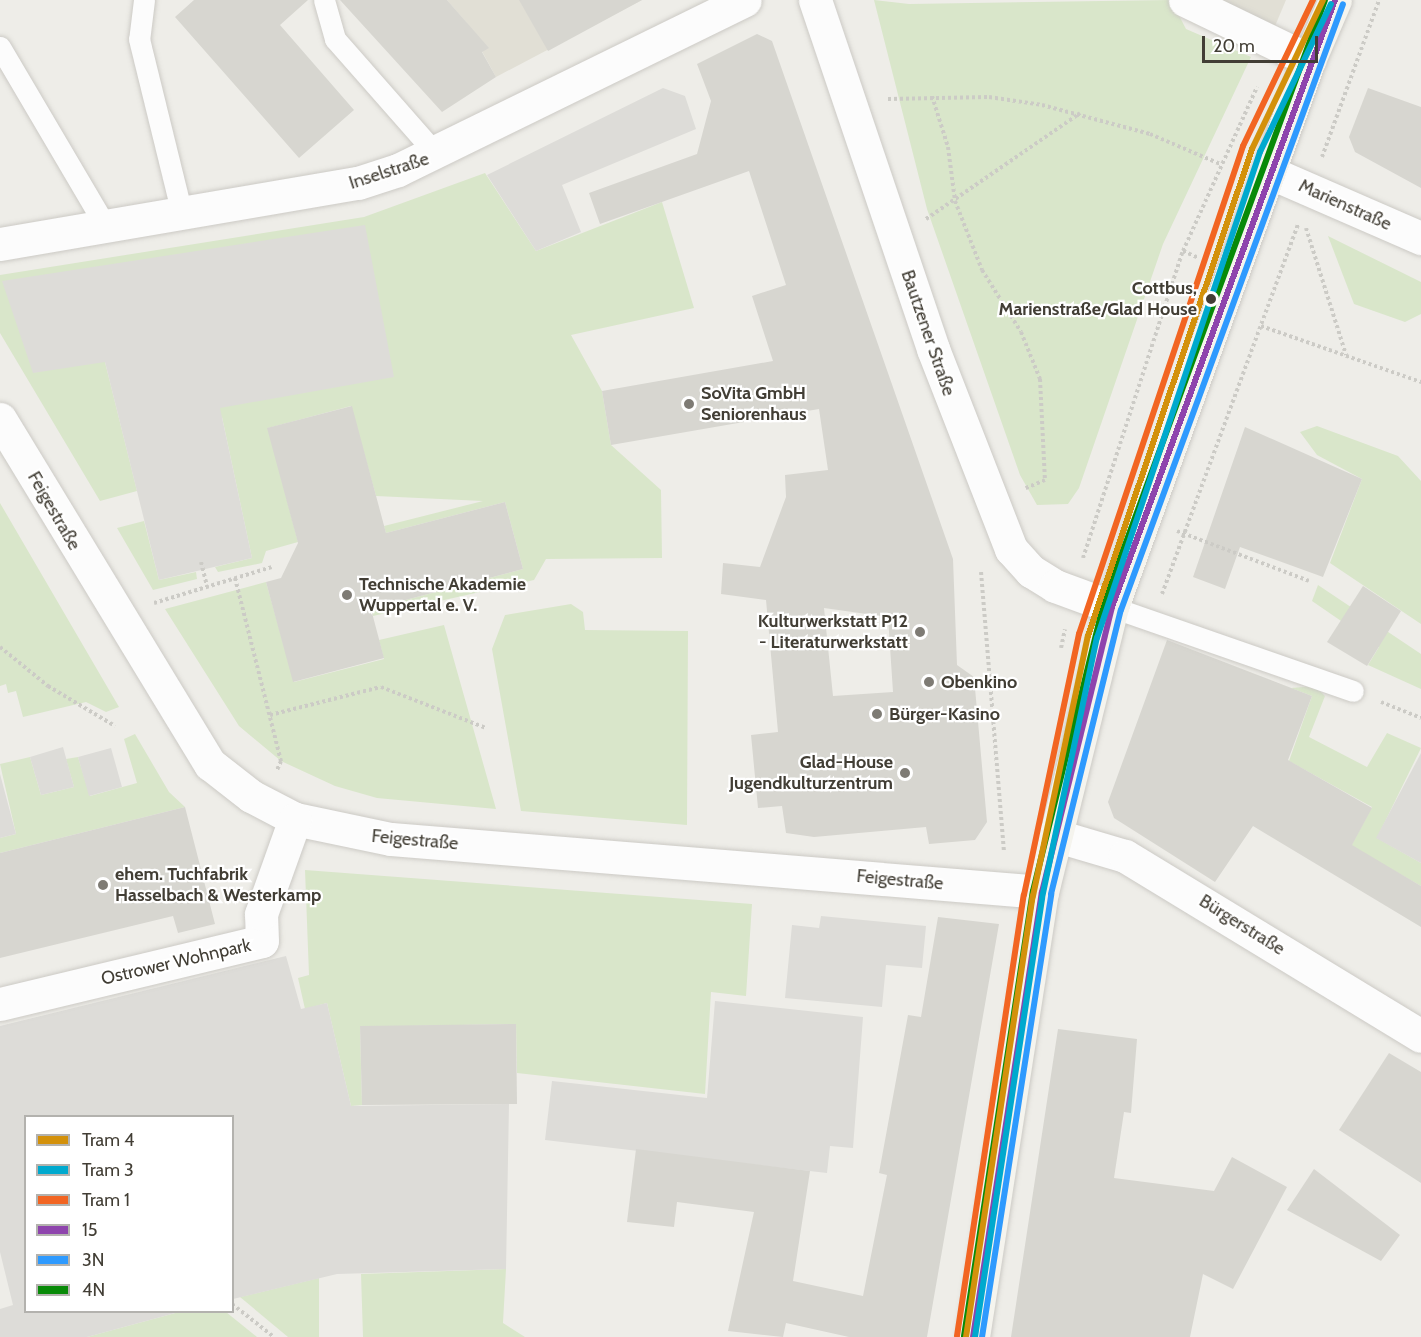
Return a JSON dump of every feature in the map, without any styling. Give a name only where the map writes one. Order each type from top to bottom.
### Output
[{"type":"main road","points":[[973,1337],[1042,892],[1054,835],[1112,607],[1309,60],[1335,0]]},
{"type":"street","name":"Inselstraße","points":[[0,243],[358,183],[436,155],[745,0]]},
{"type":"street","name":"Bautzener Straße","points":[[815,0],[988,501],[1011,549],[1031,572],[1072,595],[1112,607]]},
{"type":"street","points":[[1185,0],[1309,60]]},
{"type":"street","name":"Marienstraße","points":[[1269,172],[1306,201],[1421,238]]},
{"type":"street","name":"Feigestraße","points":[[0,419],[210,764],[251,796],[295,819],[391,839],[1042,892]]},
{"type":"street","name":"Ostrower Wohnpark","points":[[0,1004],[262,941],[261,914],[295,819]]},
{"type":"street","name":"Bürgerstraße","points":[[1054,835],[1125,856],[1421,1036]]},
{"type":"lane","points":[[144,0],[139,39],[182,214]]},
{"type":"lane","points":[[324,0],[335,39],[436,155]]},
{"type":"lane","points":[[0,47],[106,227]]},
{"type":"lane","points":[[1112,607],[1152,618],[1353,691]]},
{"type":"path","points":[[1152,618],[1186,535],[1379,0]]},
{"type":"path","points":[[1072,595],[1183,251],[1277,46]]},
{"type":"path","points":[[932,96],[948,147],[955,201],[982,270],[1021,332],[1040,379],[1045,480],[1018,491]]},
{"type":"path","points":[[884,99],[989,96],[1081,113],[1221,164]]},
{"type":"path","points":[[923,221],[1081,113]]},
{"type":"path","points":[[1306,201],[1347,356]]},
{"type":"path","points":[[1261,326],[1421,382]]},
{"type":"path","points":[[1186,535],[1309,581]]},
{"type":"path","points":[[201,562],[207,586]]},
{"type":"path","points":[[159,600],[273,567]]},
{"type":"path","points":[[981,571],[1005,856]]},
{"type":"path","points":[[235,578],[281,761],[277,771]]},
{"type":"path","points":[[0,647],[48,686],[115,726]]},
{"type":"path","points":[[270,715],[381,687],[486,728]]},
{"type":"path","points":[[1353,691],[1421,718]]},
{"type":"path","points":[[234,1306],[274,1337]]},
{"type":"shaded area","points":[[447,0],[642,0],[496,77],[466,22]]},
{"type":"shaded area","points":[[1208,0],[1286,0],[1275,26]]},
{"type":"shaded area","points":[[663,88],[685,96],[696,129],[562,185],[581,232],[536,251],[487,175]]},
{"type":"shaded area","points":[[365,225],[394,377],[220,408],[252,558],[159,580],[105,362],[33,373],[2,281]]},
{"type":"shaded area","points":[[63,747],[74,787],[41,795],[30,757]]},
{"type":"shaded area","points":[[111,748],[122,787],[89,796],[78,757]]},
{"type":"shaded area","points":[[1421,753],[1421,863],[1376,838]]},
{"type":"shaded area","points":[[0,774],[16,834],[0,838]]},
{"type":"shaded area","points":[[821,916],[926,926],[922,968],[886,965],[882,1007],[785,998],[792,925],[819,928]]},
{"type":"shaded area","points":[[286,956],[301,1009],[327,1003],[351,1106],[509,1104],[506,1269],[337,1274],[234,1299],[234,1115],[24,1115],[24,1313],[175,1313],[87,1337],[0,1337],[0,1309],[13,1305],[0,1252],[0,1026]]},
{"type":"shaded area","points":[[715,1001],[863,1017],[853,1148],[830,1146],[827,1173],[545,1140],[552,1081],[707,1098]]},
{"type":"green space","points":[[874,0],[909,4],[1171,0],[1186,29],[1251,57],[1163,244],[1079,488],[1068,504],[1037,505],[1020,475],[927,209]]},
{"type":"green space","points":[[485,173],[536,251],[662,202],[694,308],[571,335],[602,391],[611,445],[661,490],[662,558],[546,559],[534,580],[373,616],[371,609],[523,569],[505,502],[386,533],[384,526],[483,501],[376,496],[351,406],[268,428],[298,542],[266,551],[262,563],[218,572],[215,567],[252,558],[222,417],[105,362],[137,491],[100,501],[0,333],[0,275],[364,217]]},
{"type":"green space","points":[[1328,236],[1421,282],[1421,314],[1405,322],[1354,304]]},
{"type":"green space","points":[[1317,426],[1398,456],[1421,481],[1421,624],[1330,563],[1362,479],[1317,455],[1300,432]]},
{"type":"green space","points":[[0,503],[119,707],[106,712],[86,702],[23,717],[16,691],[8,693],[6,684],[0,686]]},
{"type":"green space","points":[[144,521],[159,580],[196,572],[197,579],[153,590],[117,528]]},
{"type":"green space","points":[[266,582],[294,682],[384,659],[379,640],[444,625],[496,809],[377,798],[335,786],[281,761],[239,726],[165,609]]},
{"type":"green space","points":[[1318,585],[1421,654],[1421,689],[1368,665],[1379,647],[1312,601]]},
{"type":"green space","points":[[571,604],[583,612],[585,630],[688,631],[687,825],[521,811],[492,649],[505,615]]},
{"type":"green space","points":[[1315,686],[1325,696],[1309,737],[1367,767],[1387,733],[1421,748],[1377,838],[1421,863],[1421,886],[1351,846],[1372,807],[1289,761],[1312,696],[1291,688]]},
{"type":"green space","points":[[135,734],[169,792],[185,807],[0,853],[0,838],[16,834],[0,764],[30,757],[41,795],[74,787],[66,759],[78,757],[90,796],[137,783],[124,739]]},
{"type":"green space","points":[[305,870],[752,904],[746,996],[711,992],[705,1094],[517,1073],[516,1024],[360,1027],[362,1105],[351,1106],[327,1003],[305,1009],[298,978],[309,975]]},
{"type":"green space","points":[[506,1269],[503,1323],[525,1337],[363,1337],[361,1274]]},
{"type":"green space","points":[[319,1278],[319,1337],[288,1337],[240,1297]]},
{"type":"green space","points":[[175,1313],[227,1313],[257,1337],[87,1337]]},
{"type":"building","points":[[194,0],[308,0],[280,25],[354,110],[299,158],[175,17]]},
{"type":"building","points":[[340,0],[447,0],[489,48],[482,52],[496,77],[442,112]]},
{"type":"building","points":[[519,0],[642,0],[548,51]]},
{"type":"building","points":[[757,34],[772,41],[953,559],[957,665],[974,677],[987,822],[975,840],[929,844],[926,827],[814,837],[786,833],[782,806],[758,808],[751,735],[778,732],[766,600],[721,594],[723,563],[760,567],[786,497],[785,475],[828,470],[819,409],[611,445],[602,391],[773,361],[752,296],[786,285],[749,171],[600,224],[589,193],[697,154],[711,101],[697,64]],"holes":[[[824,608],[888,617],[893,692],[833,696]]]},
{"type":"building","points":[[1368,88],[1421,107],[1421,188],[1355,152],[1349,137]]},
{"type":"building","name":"Technische Akademie Wuppertal e. V.","points":[[352,406],[386,533],[505,502],[523,569],[371,609],[384,658],[293,682],[266,582],[281,578],[298,543],[267,428]]},
{"type":"building","points":[[1245,427],[1362,479],[1323,577],[1240,547],[1225,589],[1193,577]]},
{"type":"building","points":[[1363,586],[1401,611],[1367,666],[1327,642]]},
{"type":"building","points":[[1167,640],[1312,696],[1288,760],[1372,808],[1352,845],[1421,886],[1421,927],[1253,826],[1215,882],[1114,818],[1108,802]]},
{"type":"building","name":"ehem. Tuchfabrik Hasselbach & Westerkamp","points":[[185,807],[215,924],[178,933],[173,916],[0,958],[0,853]]},
{"type":"building","points":[[938,917],[999,924],[927,1337],[849,1337],[786,1323],[783,1337],[728,1331],[754,1212],[677,1202],[674,1227],[627,1222],[636,1149],[810,1171],[793,1281],[863,1296],[887,1175],[879,1173],[908,1015],[921,1017]]},
{"type":"building","points":[[516,1024],[517,1104],[362,1105],[360,1026]]},
{"type":"building","points":[[1058,1029],[1137,1039],[1131,1113],[1124,1112],[1114,1178],[1214,1191],[1232,1157],[1287,1187],[1233,1289],[1203,1274],[1190,1337],[1011,1337]]},
{"type":"building","points":[[1389,1053],[1421,1072],[1421,1183],[1339,1130]]},
{"type":"building","points":[[1314,1169],[1400,1235],[1381,1261],[1287,1210]]},
{"type":"tram line","name":"1","points":[[957,1336],[1024,895],[1079,634],[1243,146],[1313,0]]},
{"type":"tram line","name":"4","points":[[966,1337],[1033,896],[1088,636],[1252,149],[1323,0]]},
{"type":"tram line","name":"3","points":[[975,1337],[1042,898],[1097,638],[1260,152],[1331,4]]},
{"type":"transit line","name":"4N","points":[[964,1336],[1033,891],[1103,605],[1325,0]]},
{"type":"transit line","name":"15","points":[[973,1337],[1042,892],[1112,607],[1335,0]]},
{"type":"transit line","name":"3N","points":[[982,1337],[1051,894],[1121,610],[1343,4]]},
{"type":"place","name":"Cottbus, Marienstraße/Glad House","points":[[1211,299]]},
{"type":"place","name":"SoVita GmbH Seniorenhaus","points":[[689,404]]},
{"type":"place","name":"Technische Akademie Wuppertal e. V.","points":[[347,595]]},
{"type":"place","name":"Kulturwerkstatt P12 - Literaturwerkstatt","points":[[920,632]]},
{"type":"place","name":"Obenkino","points":[[929,682]]},
{"type":"place","name":"Bürger-Kasino","points":[[877,714]]},
{"type":"place","name":"Glad-House Jugendkulturzentrum","points":[[905,773]]},
{"type":"place","name":"ehem. Tuchfabrik Hasselbach & Westerkamp","points":[[103,885]]}]
